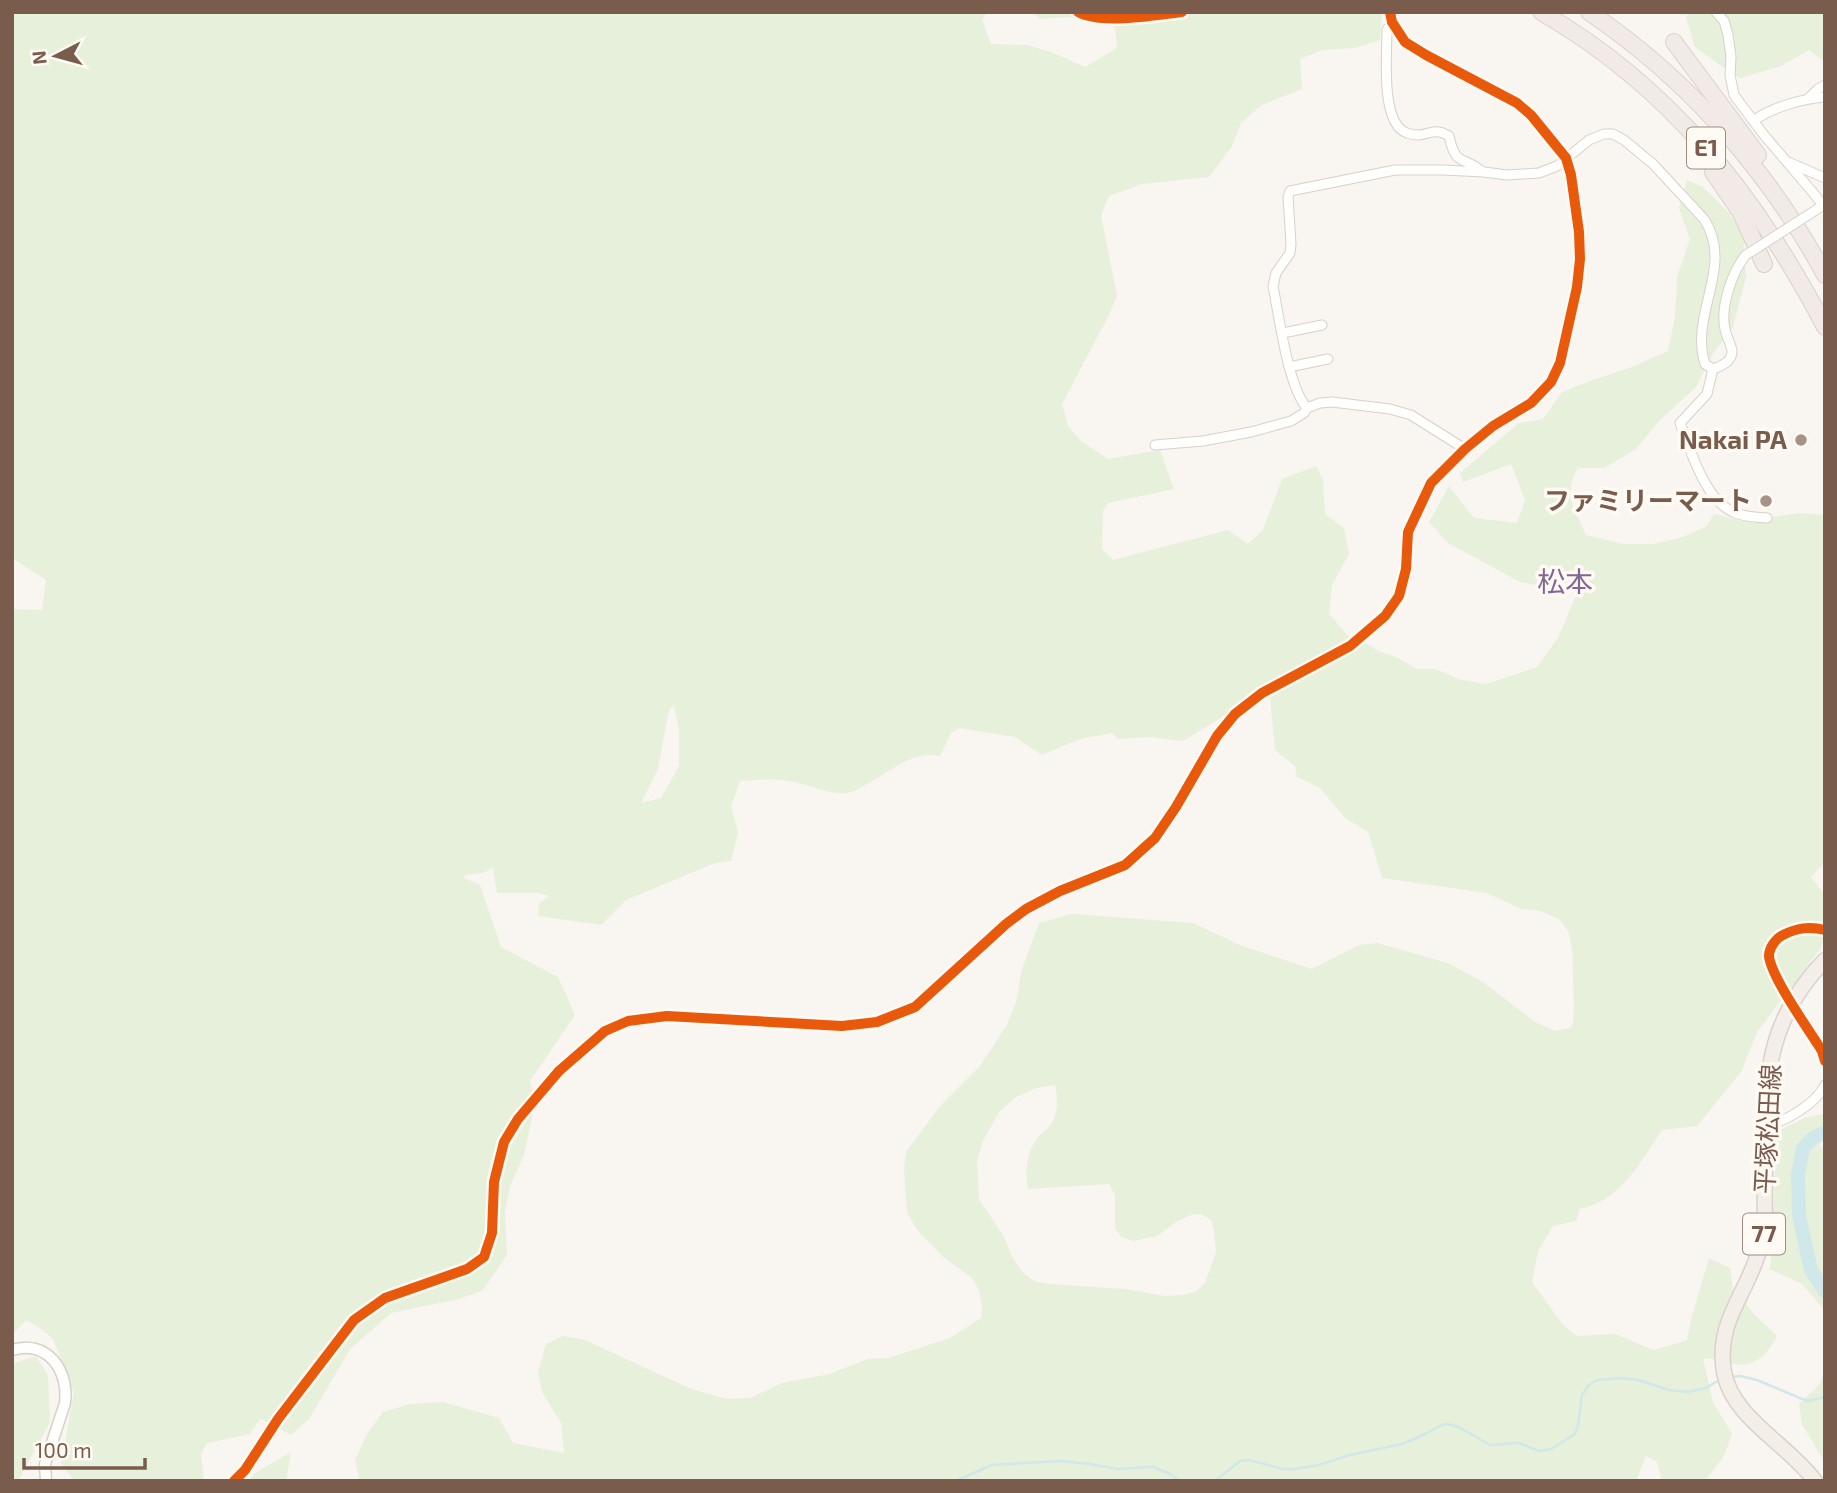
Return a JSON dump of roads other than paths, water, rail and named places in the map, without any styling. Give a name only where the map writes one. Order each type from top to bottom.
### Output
[{"type":"highway","points":[[1532,12],[1606,64],[1668,118],[1723,185],[1741,213],[1765,264]]},
{"type":"highway","name":"E1","points":[[1541,12],[1617,64],[1666,105],[1698,139],[1732,178],[1775,240],[1825,327]]},
{"type":"highway","name":"E1","points":[[1590,12],[1654,60],[1695,98],[1742,150],[1786,211],[1825,275]]},
{"type":"highway","points":[[1674,42],[1782,190],[1825,262]]},
{"type":"main road","name":"平塚松田線","points":[[1815,1481],[1791,1453],[1744,1412],[1732,1394],[1724,1372],[1722,1340],[1730,1315],[1754,1267],[1764,1238],[1766,1087],[1773,1047],[1792,1002],[1812,973],[1825,960]]},
{"type":"street","points":[[1078,12],[1085,16],[1125,18],[1182,12]]},
{"type":"street","points":[[1713,369],[1730,359],[1732,351],[1724,328],[1725,305],[1739,264],[1746,255],[1819,208],[1821,203],[1734,95],[1728,35],[1724,21],[1716,12]]},
{"type":"street","points":[[234,1481],[245,1470],[278,1419],[354,1320],[386,1298],[467,1269],[484,1257],[492,1233],[494,1182],[504,1142],[518,1119],[559,1071],[605,1031],[628,1021],[667,1016],[842,1026],[877,1022],[915,1007],[1026,909],[1060,891],[1125,865],[1155,838],[1217,736],[1235,714],[1262,692],[1350,646],[1385,616],[1399,596],[1406,569],[1408,533],[1431,483],[1465,449],[1493,426],[1531,403],[1550,382],[1560,363],[1577,287],[1580,260],[1579,232],[1566,158],[1531,115],[1517,103],[1414,48],[1405,41],[1391,17]]},
{"type":"street","points":[[1391,17],[1387,30],[1386,94],[1396,122],[1404,133],[1420,136],[1438,131],[1449,136],[1453,153],[1459,160],[1484,172]]},
{"type":"street","points":[[1809,98],[1825,85]]},
{"type":"street","points":[[1754,120],[1809,98],[1825,97]]},
{"type":"street","points":[[1307,408],[1302,403],[1289,367],[1273,286],[1276,273],[1290,253],[1290,191],[1395,170],[1443,170],[1507,175],[1539,173],[1557,166],[1589,140],[1604,134],[1613,134],[1624,140],[1653,164],[1711,230],[1715,242],[1715,262],[1702,329],[1702,344],[1706,364],[1713,369]]},
{"type":"street","points":[[1787,161],[1825,178]]},
{"type":"street","points":[[1283,333],[1322,325]]},
{"type":"street","points":[[1289,367],[1328,359]]},
{"type":"street","points":[[1713,369],[1707,394],[1680,423],[1702,477],[1722,506],[1737,514],[1767,518]]},
{"type":"street","points":[[1155,445],[1203,441],[1251,432],[1290,421],[1304,413],[1307,408],[1320,403],[1332,402],[1411,415],[1465,449]]},
{"type":"street","points":[[1825,930],[1814,927],[1796,929],[1778,937],[1769,952],[1777,977],[1822,1051],[1825,1061]]},
{"type":"street","points":[[1766,1126],[1780,1123],[1815,1099],[1825,1085]]},
{"type":"street","points":[[12,1350],[28,1348],[48,1355],[60,1368],[65,1381],[65,1403],[45,1464],[46,1481]]},
{"type":"waterway","points":[[1825,1132],[1813,1138],[1803,1148],[1798,1174],[1799,1215],[1811,1270],[1825,1291]]},
{"type":"waterway","points":[[1731,1377],[1757,1380],[1807,1401],[1825,1397]]},
{"type":"waterway","points":[[1215,1481],[1240,1461],[1250,1460],[1282,1469],[1319,1465],[1402,1444],[1444,1424],[1464,1430],[1490,1445],[1519,1443],[1539,1451],[1551,1449],[1575,1434],[1582,1395],[1589,1385],[1597,1380],[1639,1380],[1669,1390],[1687,1392],[1706,1388],[1721,1379]]},
{"type":"waterway","points":[[955,1481],[992,1465],[1061,1461],[1117,1469],[1153,1467],[1180,1481]]},
{"type":"place","name":"Nakai PA","points":[[1801,440]]},
{"type":"place","name":"ファミリーマート","points":[[1766,501]]},
{"type":"district","name":"松本","points":[[1565,582]]}]
